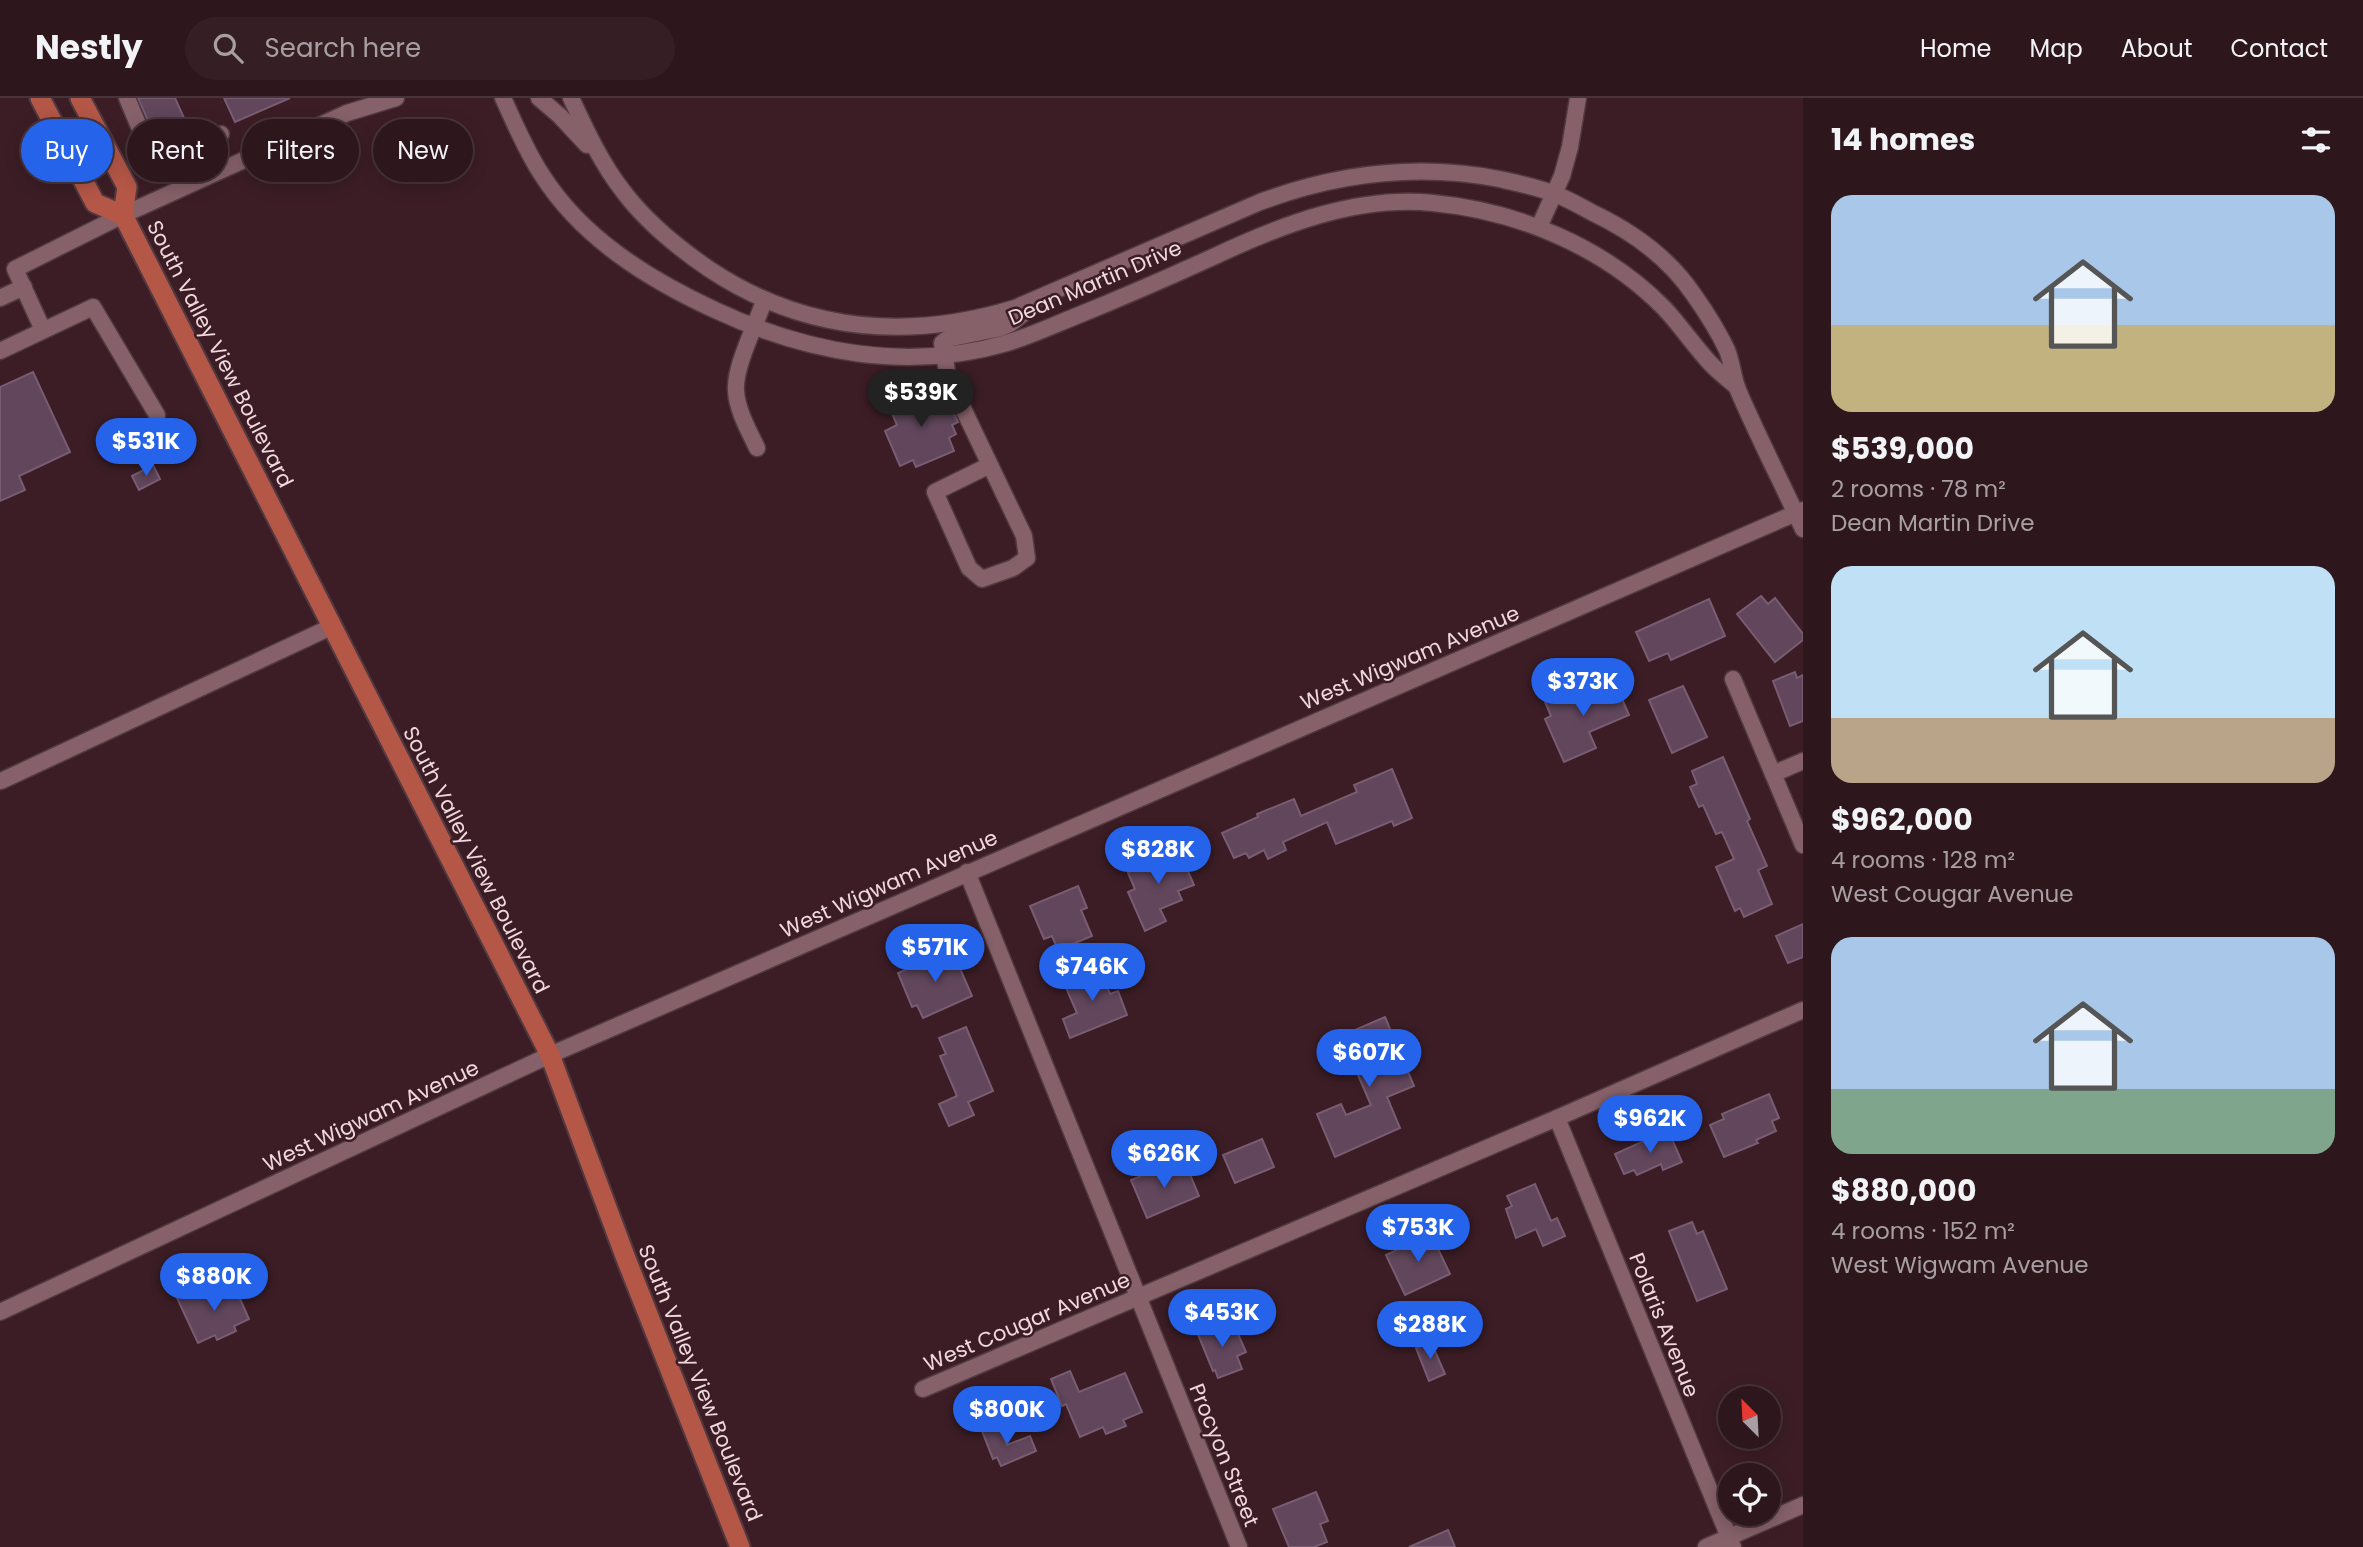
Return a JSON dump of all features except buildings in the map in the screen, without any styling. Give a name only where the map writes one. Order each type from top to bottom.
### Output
[{"type":"main road","name":"South Valley View Boulevard","points":[[40,98],[95,203],[123,215]]},
{"type":"main road","name":"South Valley View Boulevard","points":[[80,98],[127,187],[123,215],[551,1055],[625,1256],[740,1547]]},
{"type":"street","points":[[127,98],[136,119]]},
{"type":"street","points":[[347,113],[365,98]]},
{"type":"street","points":[[43,330],[24,288],[8,267],[347,113],[396,98]]},
{"type":"street","name":"Dean Martin Drive","points":[[503,98],[542,176],[568,209],[600,240],[656,281],[755,327],[828,350],[904,358],[943,355],[1009,342],[1101,306],[1243,243],[1334,211],[1402,202],[1433,203],[1478,211],[1539,228],[1569,240],[1602,260],[1645,292],[1677,323],[1711,364],[1737,387]]},
{"type":"street","points":[[539,98],[560,116],[603,162]]},
{"type":"street","name":"Dean Martin Drive","points":[[571,98],[603,162],[623,192],[664,235],[688,255],[730,284],[764,301],[852,325],[925,327],[989,316],[1045,297],[1260,202],[1291,190],[1344,177],[1405,170],[1435,171],[1482,176],[1554,193],[1631,234],[1656,252],[1695,295],[1727,351],[1737,387],[1799,512],[1803,529]]},
{"type":"street","points":[[1539,228],[1570,147],[1578,98]]},
{"type":"street","points":[[1089,277],[1101,306]]},
{"type":"street","points":[[0,298],[24,288]]},
{"type":"street","points":[[990,465],[935,492],[969,568],[982,579],[1013,568],[1027,558],[1024,536],[948,377],[942,343],[947,339],[1010,324],[1045,297]]},
{"type":"street","points":[[757,448],[742,415],[736,391],[737,372],[764,301]]},
{"type":"street","points":[[0,351],[93,307],[157,415]]},
{"type":"street","name":"West Wigwam Avenue","points":[[0,1312],[551,1055],[1799,512]]},
{"type":"street","points":[[1,781],[331,627]]},
{"type":"street","points":[[1733,679],[1803,845]]},
{"type":"street","points":[[1773,774],[1803,761]]},
{"type":"street","name":"Procyon Street","points":[[967,873],[1240,1547]]},
{"type":"street","name":"West Cougar Avenue","points":[[923,1389],[1803,1010]]},
{"type":"street","name":"Polaris Avenue","points":[[1557,1118],[1730,1542]]},
{"type":"street","points":[[1706,1547],[1730,1542],[1803,1504]]}]
